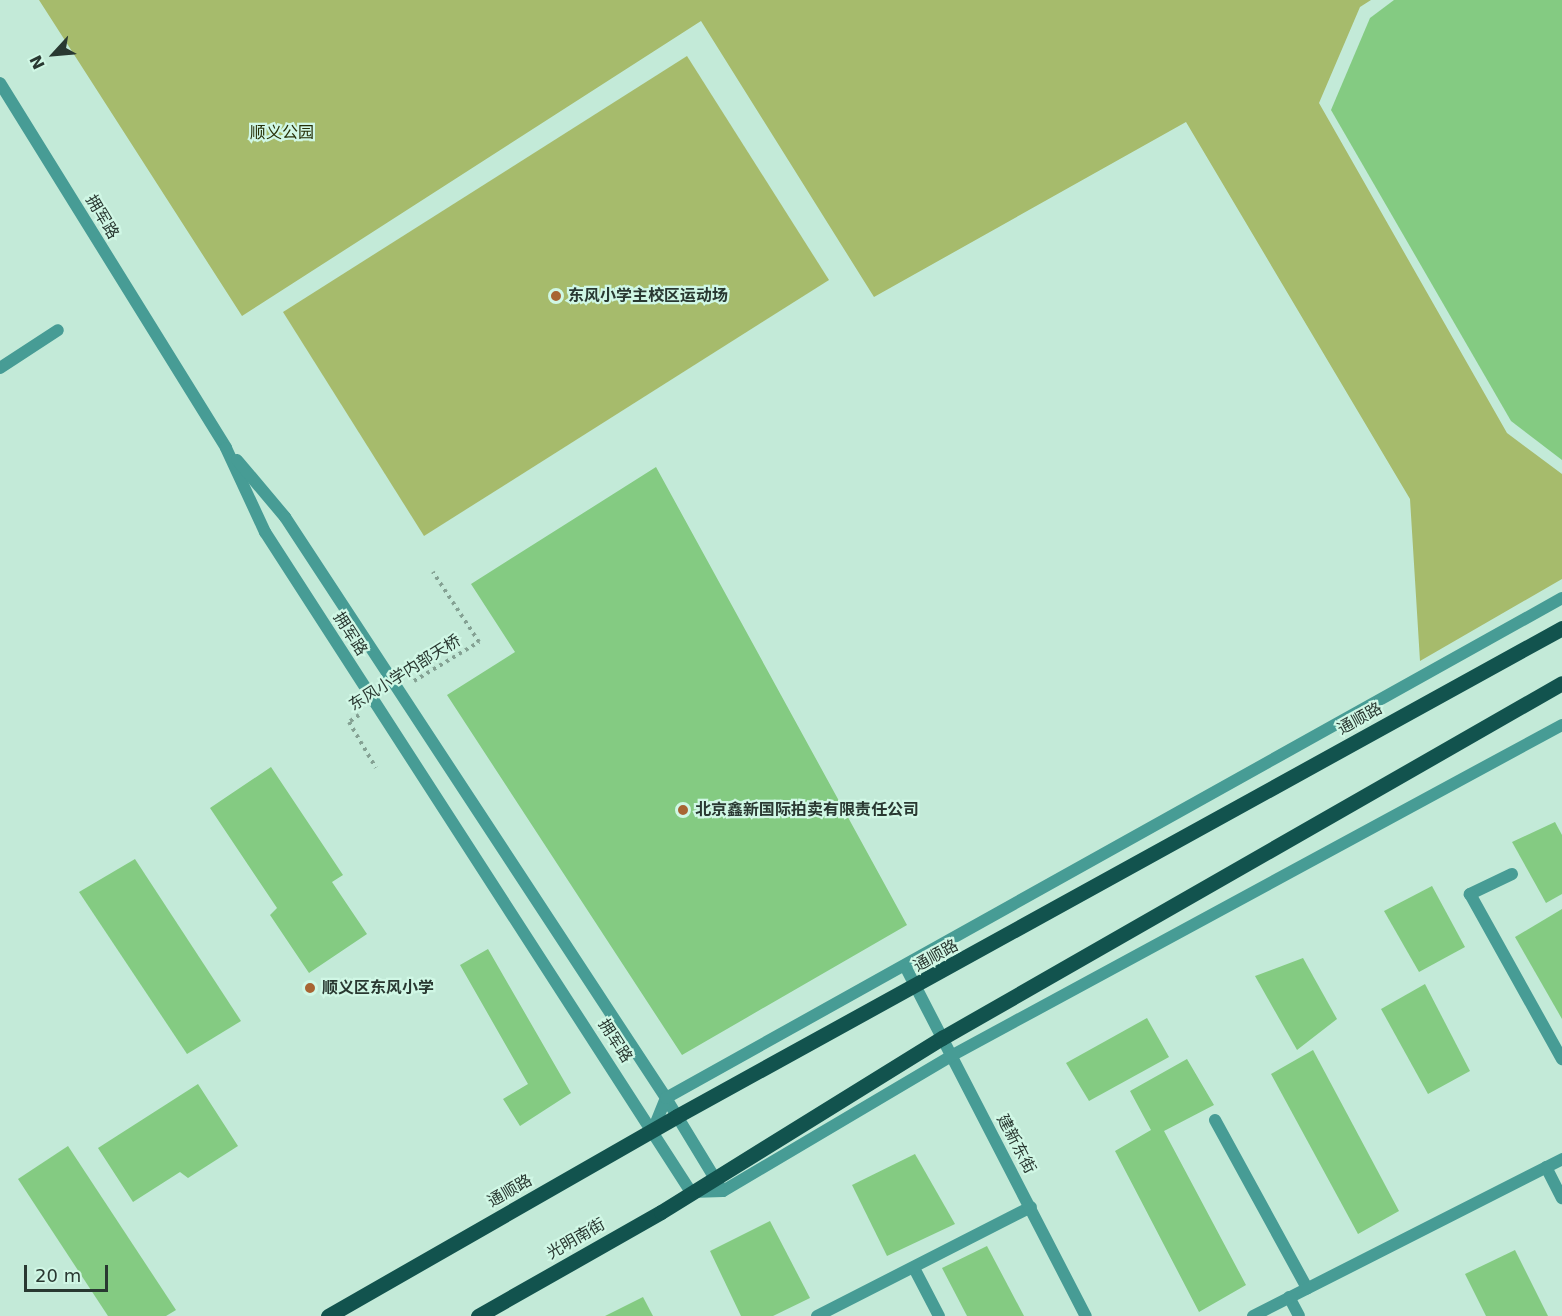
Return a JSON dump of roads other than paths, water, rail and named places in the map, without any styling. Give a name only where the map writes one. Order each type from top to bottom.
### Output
[{"type":"main road","name":"通顺路","points":[[328,1316],[677,1116],[915,988],[1562,628]]},
{"type":"main road","points":[[691,1192],[719,1185],[942,1038],[1562,683]]},
{"type":"main road","name":"光明南街","points":[[478,1316],[691,1192]]},
{"type":"street","name":"拥军路","points":[[0,83],[226,448],[265,532],[691,1192]]},
{"type":"street","points":[[0,368],[58,330]]},
{"type":"street","points":[[226,448],[285,517],[666,1098],[719,1185],[951,1056],[1562,725]]},
{"type":"street","points":[[653,1130],[666,1098],[1562,598]]},
{"type":"street","points":[[1512,874],[1470,894],[1562,1059]]},
{"type":"street","name":"建新东街","points":[[905,966],[1086,1316]]},
{"type":"street","points":[[1215,1120],[1307,1288]]},
{"type":"street","points":[[1253,1316],[1562,1159]]},
{"type":"street","points":[[1546,1167],[1562,1198]]},
{"type":"street","points":[[817,1316],[1031,1207]]},
{"type":"street","points":[[914,1268],[939,1316]]},
{"type":"street","points":[[1289,1297],[1299,1316]]},
{"type":"place","name":"东风小学主校区运动场","points":[[556,296]]},
{"type":"place","name":"北京鑫新国际拍卖有限责任公司","points":[[683,810]]},
{"type":"place","name":"顺义区东风小学","points":[[310,988]]},
{"type":"park label","name":"顺义公园","points":[[282,133]]}]
